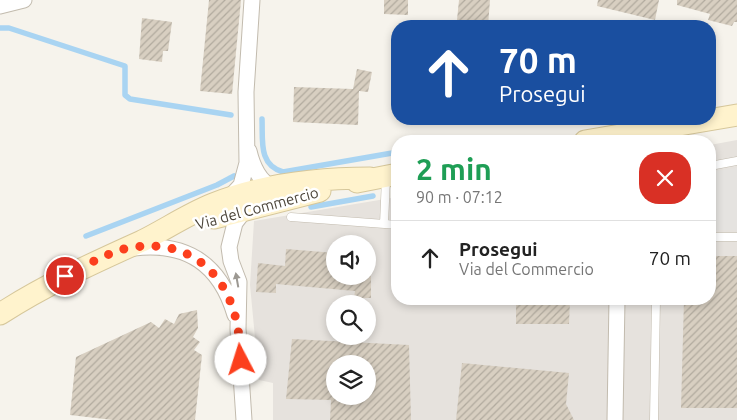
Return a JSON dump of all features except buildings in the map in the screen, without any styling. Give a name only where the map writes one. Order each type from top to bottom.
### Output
[{"type":"street","points":[[0,6],[24,0]]},
{"type":"street","points":[[228,199],[237,191],[244,176],[247,163],[246,92],[252,0]]},
{"type":"street","points":[[716,119],[737,115]]},
{"type":"street","points":[[629,135],[682,125]]},
{"type":"street","points":[[663,135],[676,126]]},
{"type":"street","points":[[247,144],[253,164],[262,178],[268,185],[275,187]]},
{"type":"street","name":"Via del Commercio","points":[[0,314],[47,286],[196,212],[228,199],[275,187],[326,179],[385,176]]},
{"type":"street","name":"Via del Commercio","points":[[145,239],[235,212],[385,176]]},
{"type":"street","points":[[244,420],[238,328],[239,282],[231,261],[229,247],[236,220],[251,208]]},
{"type":"street","points":[[122,250],[142,247],[166,247],[184,252],[201,262],[214,272],[223,285],[231,303],[238,328]]},
{"type":"street","points":[[615,420],[617,305]]},
{"type":"lane","points":[[716,165],[737,161]]},
{"type":"lane","points":[[384,224],[385,176]]},
{"type":"lane","points":[[291,217],[391,224]]},
{"type":"lane","points":[[716,237],[737,237]]},
{"type":"lane","points":[[654,420],[656,305]]},
{"type":"shaded area","points":[[737,140],[737,420],[273,420],[273,383],[259,380],[250,285],[254,221],[391,198],[391,305],[716,305],[716,144]]},
{"type":"shaded area","points":[[737,168],[737,230],[716,230],[716,171]]},
{"type":"waterway","points":[[0,28],[9,28],[125,66],[125,95],[130,99],[231,115]]},
{"type":"waterway","points":[[262,119],[262,143],[266,158],[275,169],[283,172],[391,153]]},
{"type":"waterway","points":[[86,236],[217,185],[234,176]]},
{"type":"waterway","points":[[311,207],[373,196]]},
{"type":"route","points":[[65,276],[122,250],[133,248],[166,247],[189,254],[210,269],[220,280],[227,293],[238,328],[241,360]]}]
